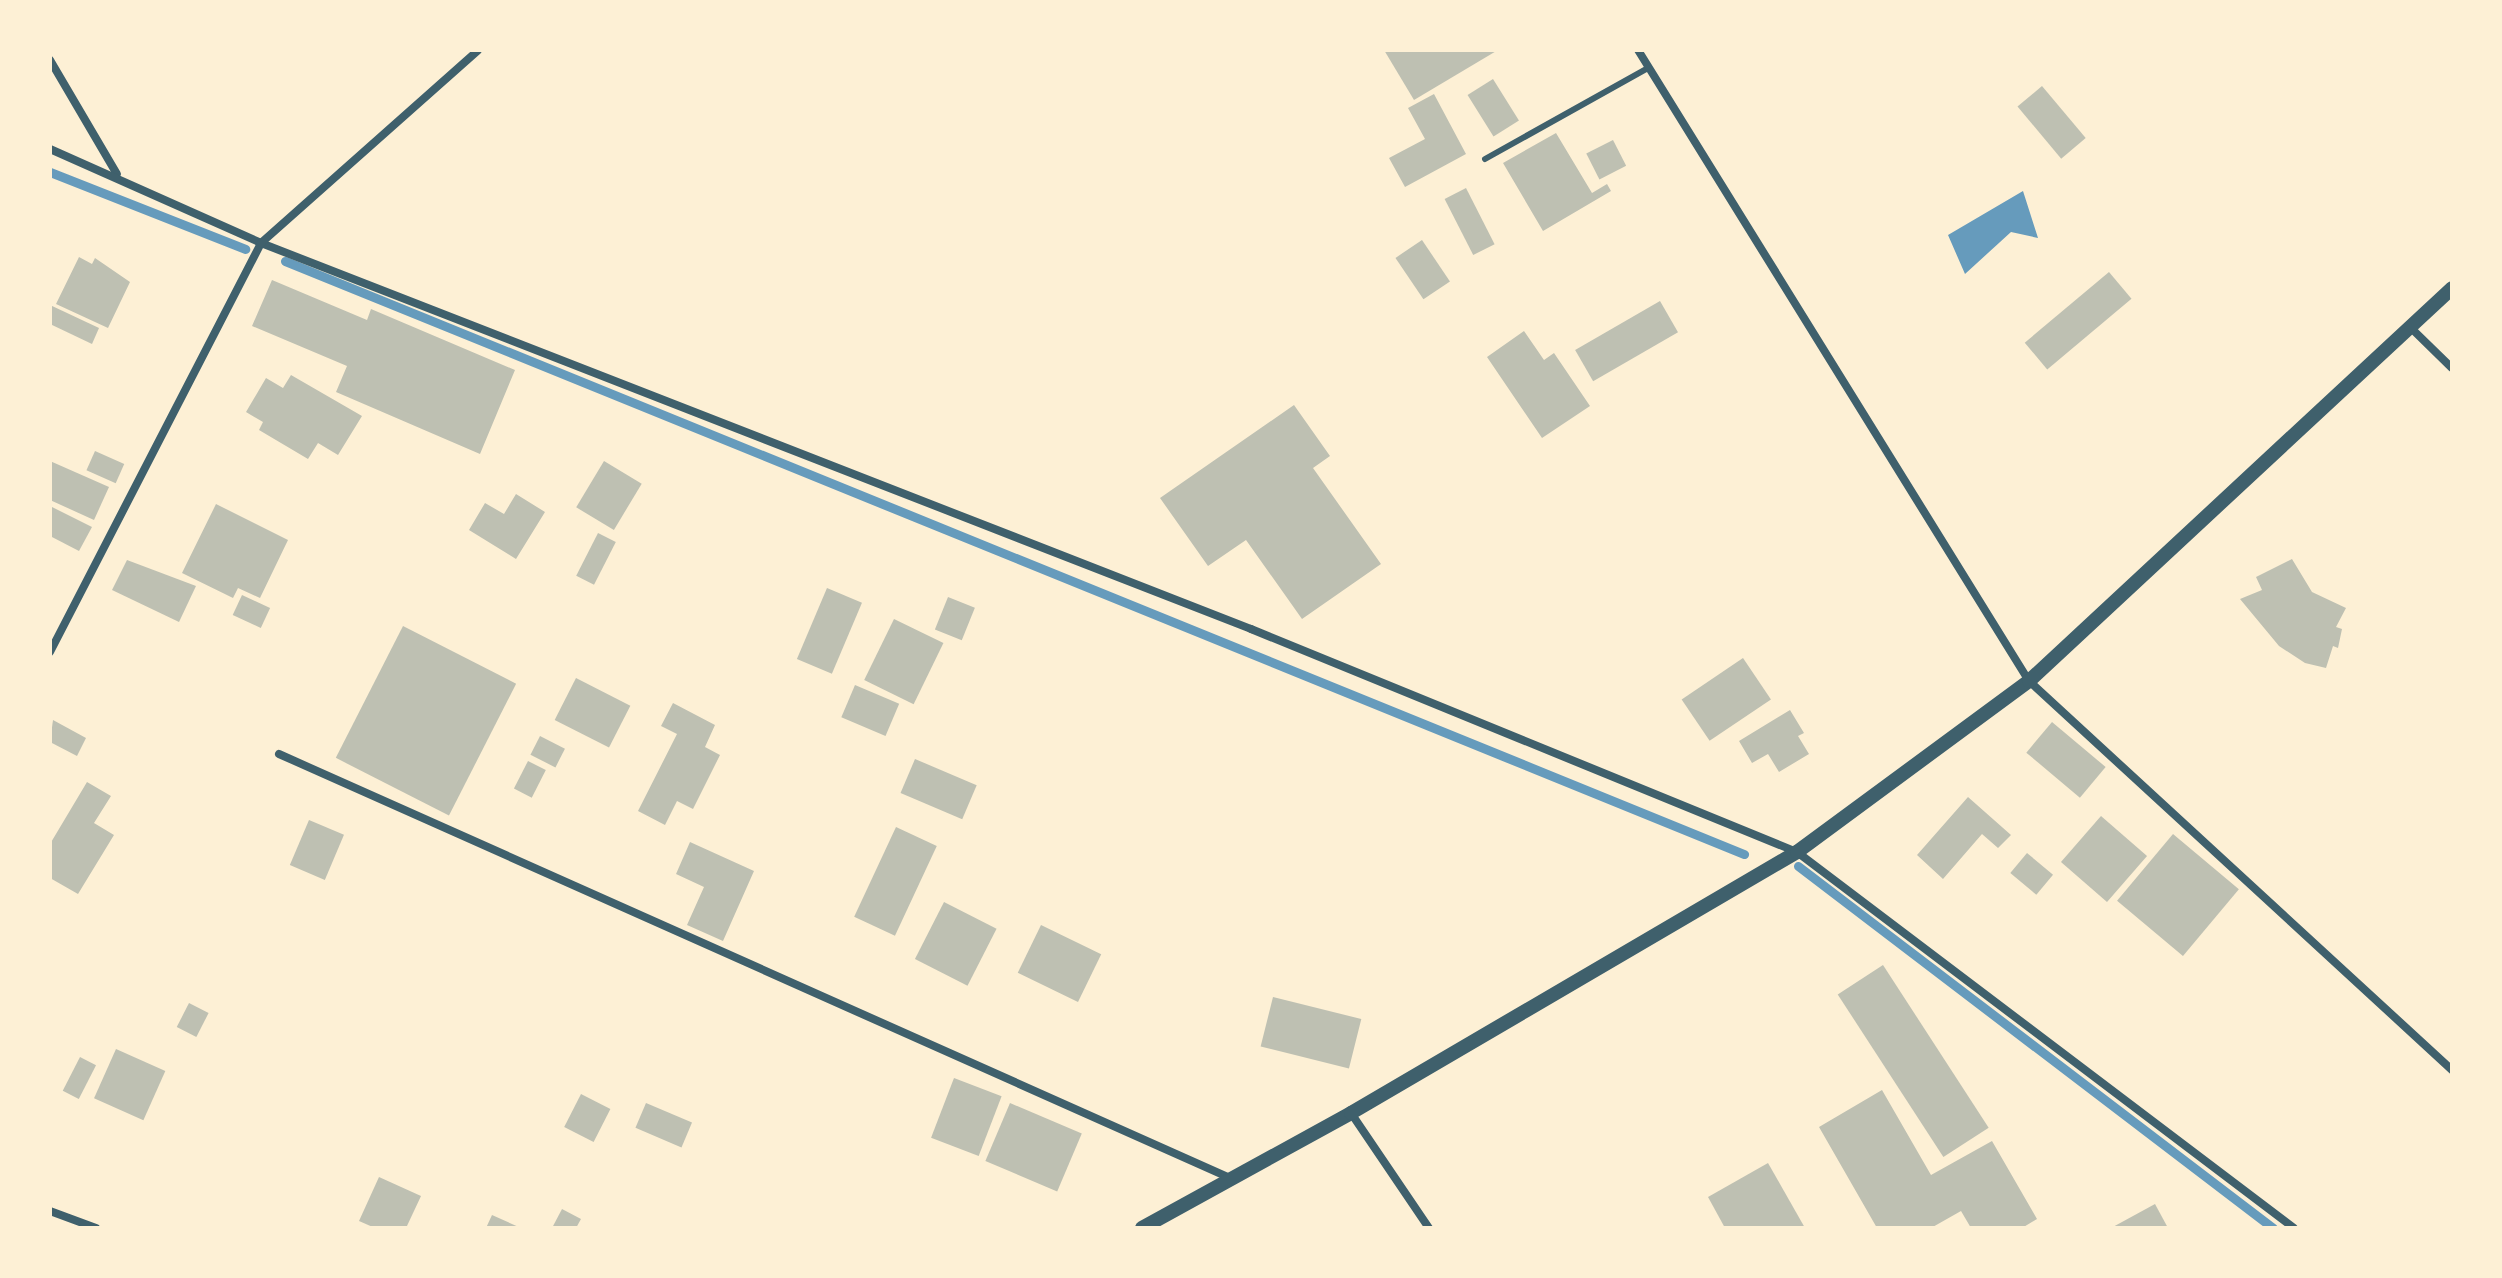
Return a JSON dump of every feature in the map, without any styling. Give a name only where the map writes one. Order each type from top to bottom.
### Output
[{"type":"street","points":[[50,652],[261,243],[478,50]]},
{"type":"street","points":[[1638,50],[2029,681],[2452,1070]]},
{"type":"street","points":[[50,60],[117,175]]},
{"type":"street","points":[[50,149],[117,175],[261,243],[1251,629],[1797,852],[2294,1228]]},
{"type":"street","points":[[1142,1228],[1351,1113],[1797,852],[2029,681],[2452,288]]},
{"type":"street","points":[[2411,328],[2452,368]]},
{"type":"street","points":[[279,754],[1230,1178]]},
{"type":"street","points":[[1351,1113],[1429,1228]]},
{"type":"street","points":[[50,1211],[96,1228]]},
{"type":"lane","points":[[1485,159],[1648,68]]},
{"type":"water","points":[[2023,191],[2038,238],[2011,232],[1965,274],[1948,235]]},
{"type":"building","points":[[1384,50],[1498,50],[1414,100]]},
{"type":"building","points":[[1493,79],[1519,121],[1494,136],[1468,95]]},
{"type":"building","points":[[2042,86],[2086,138],[2061,159],[2017,107]]},
{"type":"building","points":[[1434,94],[1466,154],[1405,187],[1389,158],[1425,139],[1408,108]]},
{"type":"building","points":[[1556,133],[1592,193],[1607,184],[1611,191],[1543,231],[1503,163]]},
{"type":"building","points":[[1613,140],[1626,166],[1599,179],[1586,154]]},
{"type":"building","points":[[1466,188],[1495,244],[1473,255],[1445,199]]},
{"type":"building","points":[[1422,240],[1450,281],[1423,299],[1395,258]]},
{"type":"building","points":[[79,257],[92,264],[95,258],[130,282],[108,328],[56,304]]},
{"type":"building","points":[[2109,272],[2131,299],[2047,370],[2025,343]]},
{"type":"building","points":[[272,280],[367,320],[371,309],[515,370],[480,454],[336,392],[347,366],[252,326]]},
{"type":"building","points":[[1660,301],[1678,332],[1593,381],[1575,350]]},
{"type":"building","points":[[50,305],[99,328],[92,344],[50,324]]},
{"type":"building","points":[[1524,331],[1544,360],[1554,353],[1590,406],[1542,438],[1487,357]]},
{"type":"building","points":[[291,375],[362,416],[338,455],[318,443],[308,459],[259,430],[263,422],[246,412],[266,378],[283,388]]},
{"type":"building","points":[[1294,405],[1330,456],[1313,468],[1381,564],[1302,619],[1246,540],[1208,566],[1160,498]]},
{"type":"building","points":[[95,451],[124,464],[116,483],[86,470]]},
{"type":"building","points":[[50,461],[109,487],[94,520],[50,500]]},
{"type":"building","points":[[604,461],[642,484],[614,530],[576,507]]},
{"type":"building","points":[[516,494],[545,512],[516,559],[469,530],[485,503],[504,514]]},
{"type":"building","points":[[216,504],[288,540],[260,598],[238,588],[233,598],[182,573]]},
{"type":"building","points":[[50,506],[92,527],[79,551],[50,536]]},
{"type":"building","points":[[598,533],[616,542],[594,585],[576,576]]},
{"type":"building","points":[[2292,559],[2312,592],[2346,608],[2336,627],[2342,629],[2338,648],[2333,646],[2326,668],[2305,663],[2279,646],[2240,599],[2262,590],[2256,577]]},
{"type":"building","points":[[127,560],[196,586],[179,622],[112,590]]},
{"type":"building","points":[[827,588],[862,603],[832,674],[797,659]]},
{"type":"building","points":[[242,595],[270,608],[261,628],[233,615]]},
{"type":"building","points":[[948,597],[975,608],[962,640],[935,629]]},
{"type":"building","points":[[894,619],[943,643],[914,704],[864,680]]},
{"type":"building","points":[[403,626],[516,684],[449,816],[336,758]]},
{"type":"building","points":[[1743,658],[1771,699],[1710,741],[1682,699]]},
{"type":"building","points":[[576,678],[630,706],[609,748],[555,720]]},
{"type":"building","points":[[855,685],[899,704],[886,736],[841,717]]},
{"type":"building","points":[[673,703],[715,725],[705,747],[720,755],[693,809],[677,801],[665,825],[638,811],[677,734],[661,726]]},
{"type":"building","points":[[1790,710],[1804,733],[1798,736],[1809,754],[1779,772],[1768,754],[1752,763],[1739,741]]},
{"type":"building","points":[[53,720],[86,738],[77,756],[50,742]]},
{"type":"building","points":[[2052,722],[2106,767],[2080,798],[2026,753]]},
{"type":"building","points":[[540,736],[565,749],[555,767],[530,755]]},
{"type":"building","points":[[915,759],[977,785],[962,819],[901,793]]},
{"type":"building","points":[[528,761],[546,770],[532,798],[514,789]]},
{"type":"building","points":[[87,782],[111,796],[94,823],[114,835],[78,894],[50,878],[50,844]]},
{"type":"building","points":[[1968,797],[2011,835],[1998,848],[1982,834],[1943,879],[1917,855]]},
{"type":"building","points":[[2101,816],[2147,856],[2107,902],[2061,862]]},
{"type":"building","points":[[309,820],[344,835],[325,880],[290,865]]},
{"type":"building","points":[[896,827],[937,846],[895,936],[854,917]]},
{"type":"building","points":[[2173,834],[2239,889],[2183,956],[2117,901]]},
{"type":"building","points":[[690,842],[754,871],[723,941],[687,925],[704,887],[676,874]]},
{"type":"building","points":[[2027,853],[2053,875],[2036,895],[2010,873]]},
{"type":"building","points":[[944,902],[997,929],[968,986],[915,959]]},
{"type":"building","points":[[1041,925],[1101,954],[1078,1002],[1018,973]]},
{"type":"building","points":[[1883,965],[1989,1128],[1943,1157],[1838,994]]},
{"type":"building","points":[[1273,997],[1361,1019],[1349,1068],[1261,1046]]},
{"type":"building","points":[[189,1003],[209,1013],[196,1037],[177,1027]]},
{"type":"building","points":[[116,1049],[165,1071],[143,1120],[94,1098]]},
{"type":"building","points":[[80,1057],[96,1065],[79,1099],[63,1091]]},
{"type":"building","points":[[954,1078],[1002,1096],[979,1156],[931,1138]]},
{"type":"building","points":[[1882,1090],[1931,1175],[1992,1141],[2037,1219],[2022,1228],[1971,1228],[1961,1211],[1931,1228],[1877,1228],[1819,1127]]},
{"type":"building","points":[[581,1094],[610,1109],[594,1142],[564,1127]]},
{"type":"building","points":[[646,1103],[692,1123],[681,1147],[635,1128]]},
{"type":"building","points":[[1010,1103],[1082,1133],[1057,1191],[985,1161]]},
{"type":"building","points":[[1768,1163],[1805,1228],[1725,1228],[1708,1197]]},
{"type":"building","points":[[379,1177],[421,1196],[406,1228],[375,1228],[359,1221]]},
{"type":"building","points":[[2155,1204],[2168,1228],[2111,1228]]},
{"type":"building","points":[[562,1209],[581,1219],[576,1228],[552,1228]]},
{"type":"building","points":[[492,1215],[521,1228],[486,1228]]},
{"type":"waterway","points":[[50,172],[245,249]]},
{"type":"waterway","points":[[285,261],[1744,854]]},
{"type":"waterway","points":[[1798,866],[2273,1228]]}]
